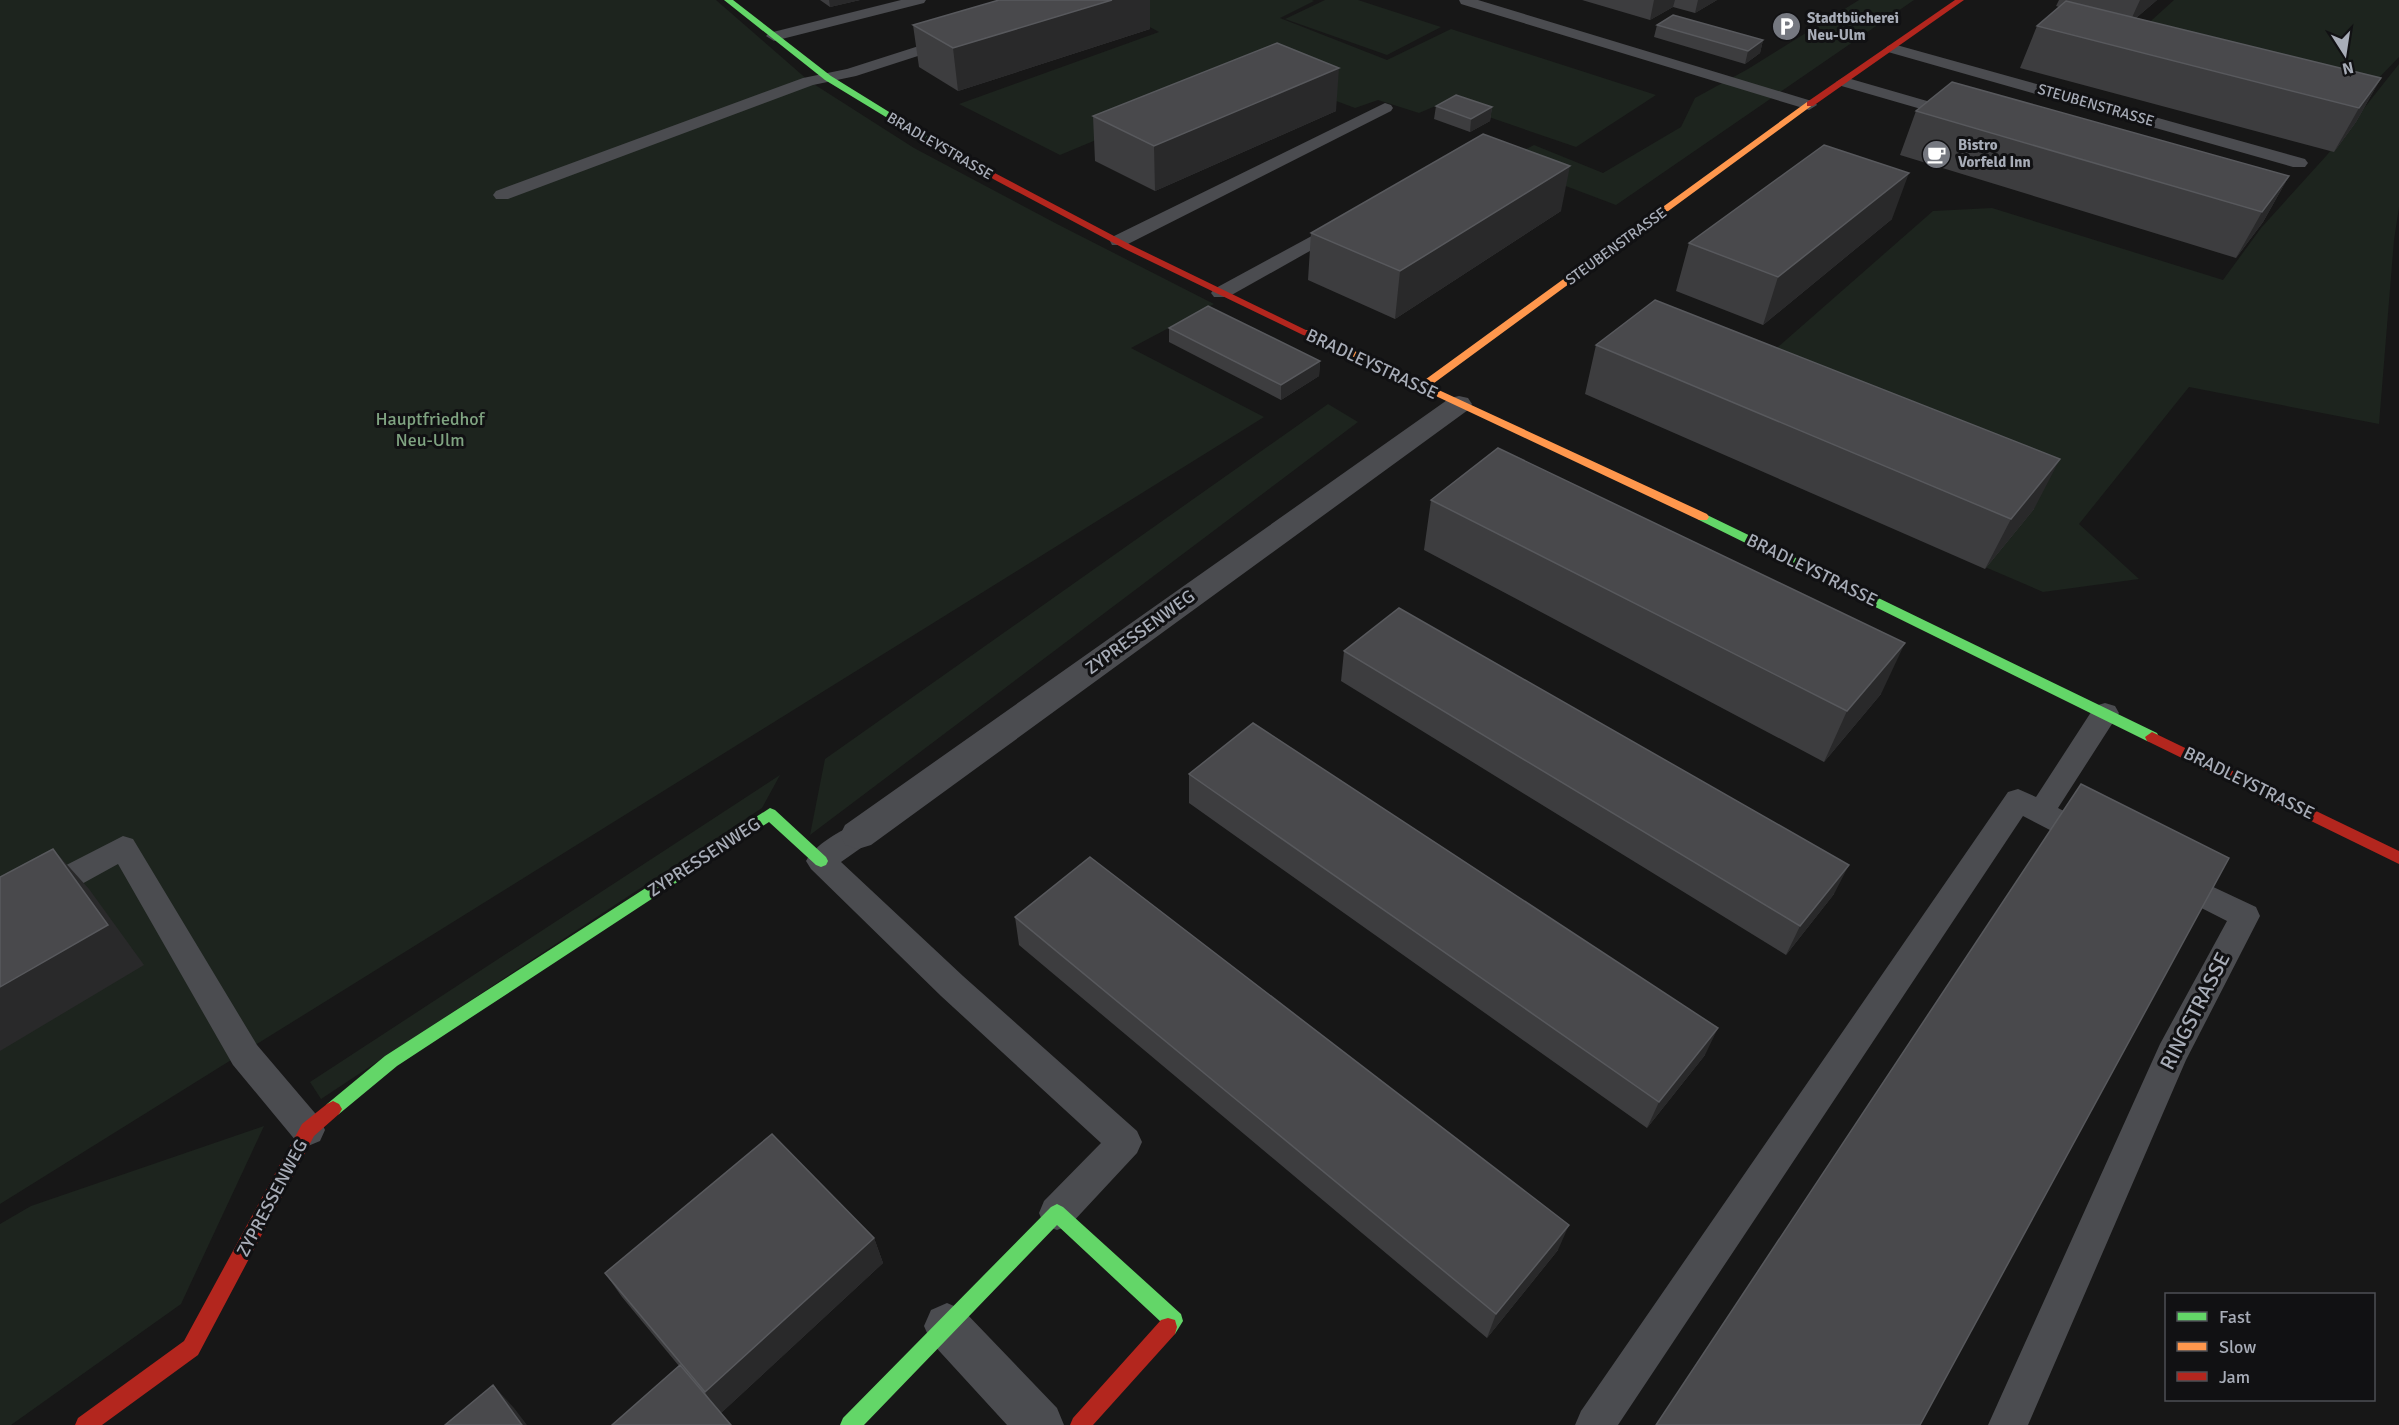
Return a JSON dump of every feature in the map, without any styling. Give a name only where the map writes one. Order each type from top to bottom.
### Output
[{"type":"street","name":"BRADLEYSTRASSE","points":[[728,0],[828,78],[948,152],[1018,191],[1221,292],[1638,485],[2399,858]]},
{"type":"street","name":"STEUBENSTRASSE","points":[[1422,387],[1809,105],[1893,49],[1960,0]]},
{"type":"street","name":"ZYPRESSENWEG","points":[[858,835],[1459,404]]},
{"type":"street","name":"ZYPRESSENWEG","points":[[85,1425],[191,1348],[308,1130],[391,1061],[770,814],[821,861]]},
{"type":"street","points":[[850,1425],[1057,1213],[1174,1321],[1080,1425]]},
{"type":"street","points":[[947,1326],[1040,1425]]},
{"type":"lane","points":[[774,36],[919,0]]},
{"type":"lane","points":[[1466,1],[1809,105]]},
{"type":"lane","points":[[502,195],[809,81],[828,78],[960,38]]},
{"type":"lane","name":"STEUBENSTRASSE","points":[[1893,49],[2299,163]]},
{"type":"lane","points":[[1844,82],[1973,120]]},
{"type":"lane","points":[[1119,241],[1385,108]]},
{"type":"lane","points":[[1221,292],[1357,218]]},
{"type":"lane","points":[[2041,813],[2055,787],[2105,713]]},
{"type":"lane","points":[[1595,1425],[2018,800],[2112,849]]},
{"type":"lane","name":"ZYPRESSENWEG","points":[[821,861],[858,835]]},
{"type":"lane","points":[[0,914],[123,847],[245,1055],[308,1130]]},
{"type":"lane","points":[[821,861],[951,986],[1125,1142],[1057,1213]]},
{"type":"lane","name":"RINGSTRASSE","points":[[2008,1425],[2172,1054],[2244,916],[2153,870]]},
{"type":"green space","name":"Hauptfriedhof Neu-Ulm","points":[[0,0],[716,0],[809,81],[914,148],[1214,304],[1131,348],[1264,417],[0,1204]]},
{"type":"green space","points":[[1114,0],[1312,0],[1314,1],[1280,18],[1387,60],[1451,29],[1656,95],[1576,147],[1445,102],[1419,113],[1378,100],[1355,108],[1259,72],[1060,155],[959,104],[1159,32],[1106,3]]},
{"type":"green space","points":[[1325,0],[1358,0],[1441,27],[1387,55],[1285,19]]},
{"type":"green space","points":[[1859,0],[1914,0],[1616,205],[1502,162],[1534,145],[1603,173],[1681,127],[1695,98],[1748,69]]},
{"type":"green space","points":[[2174,0],[2399,0],[2399,57],[2345,113],[2142,29]]},
{"type":"green space","points":[[2399,64],[2399,207],[2394,240],[2379,424],[2189,387],[2079,524],[2139,579],[2043,592],[1985,567],[1738,382],[1933,211],[1992,208],[2223,280],[2261,228],[2327,155]]},
{"type":"green space","points":[[1328,404],[1358,422],[810,835],[825,759]]},
{"type":"green space","points":[[780,775],[762,808],[321,1099],[310,1082]]},
{"type":"green space","points":[[264,1126],[181,1304],[11,1425],[0,1425],[0,1224],[31,1206]]},
{"type":"building","points":[[999,0],[1112,0],[953,48],[913,25]]},
{"type":"building","points":[[2066,1],[2381,78],[2359,108],[2037,26]]},
{"type":"building","points":[[1673,15],[1763,40],[1748,51],[1657,25]]},
{"type":"building","points":[[1277,43],[1339,68],[1154,146],[1093,116]]},
{"type":"building","points":[[1952,82],[2289,176],[2262,212],[1916,111]]},
{"type":"building","points":[[1456,95],[1492,107],[1471,119],[1436,106]]},
{"type":"building","points":[[1483,134],[1570,166],[1400,271],[1311,233]]},
{"type":"building","points":[[1824,145],[1909,173],[1778,277],[1689,243]]},
{"type":"building","points":[[1655,300],[2060,459],[2011,519],[1596,345]]},
{"type":"building","points":[[1208,306],[1320,361],[1281,385],[1169,328]]},
{"type":"building","points":[[1498,448],[1905,643],[1847,711],[1431,500]]},
{"type":"building","points":[[1399,608],[1849,865],[1800,926],[1344,651]]},
{"type":"building","points":[[1253,723],[1718,1028],[1659,1102],[1189,774]]},
{"type":"building","points":[[2081,784],[2229,858],[1920,1425],[1656,1425]]},
{"type":"building","points":[[53,849],[108,925],[0,987],[0,877]]},
{"type":"building","points":[[1090,857],[1569,1225],[1496,1314],[1015,917]]},
{"type":"building","points":[[772,1134],[874,1238],[705,1392],[605,1273]]},
{"type":"building","points":[[680,1365],[731,1425],[612,1425]]},
{"type":"building","points":[[493,1385],[522,1425],[445,1425]]},
{"type":"traffic: fast","points":[[728,0],[828,78],[953,154]]},
{"type":"traffic: fast","points":[[1703,517],[2152,737]]},
{"type":"traffic: fast","points":[[333,1109],[391,1061],[770,814],[821,861]]},
{"type":"traffic: fast","points":[[850,1425],[1057,1213],[1174,1321],[1168,1327]]},
{"type":"traffic: slow","points":[[1422,387],[1810,104]]},
{"type":"traffic: slow","points":[[1307,333],[1703,517]]},
{"type":"traffic: jam","points":[[1810,104],[1960,0]]},
{"type":"traffic: jam","points":[[953,154],[1128,247],[1307,333]]},
{"type":"traffic: jam","points":[[2152,737],[2399,858]]},
{"type":"traffic: jam","points":[[85,1425],[191,1348],[308,1130],[333,1109]]},
{"type":"traffic: jam","points":[[1080,1425],[1168,1327]]},
{"type":"place","name":"Stadtbücherei Neu-Ulm","points":[[1786,27]]},
{"type":"place","name":"Bistro Vorfeld Inn","points":[[1937,154]]}]
